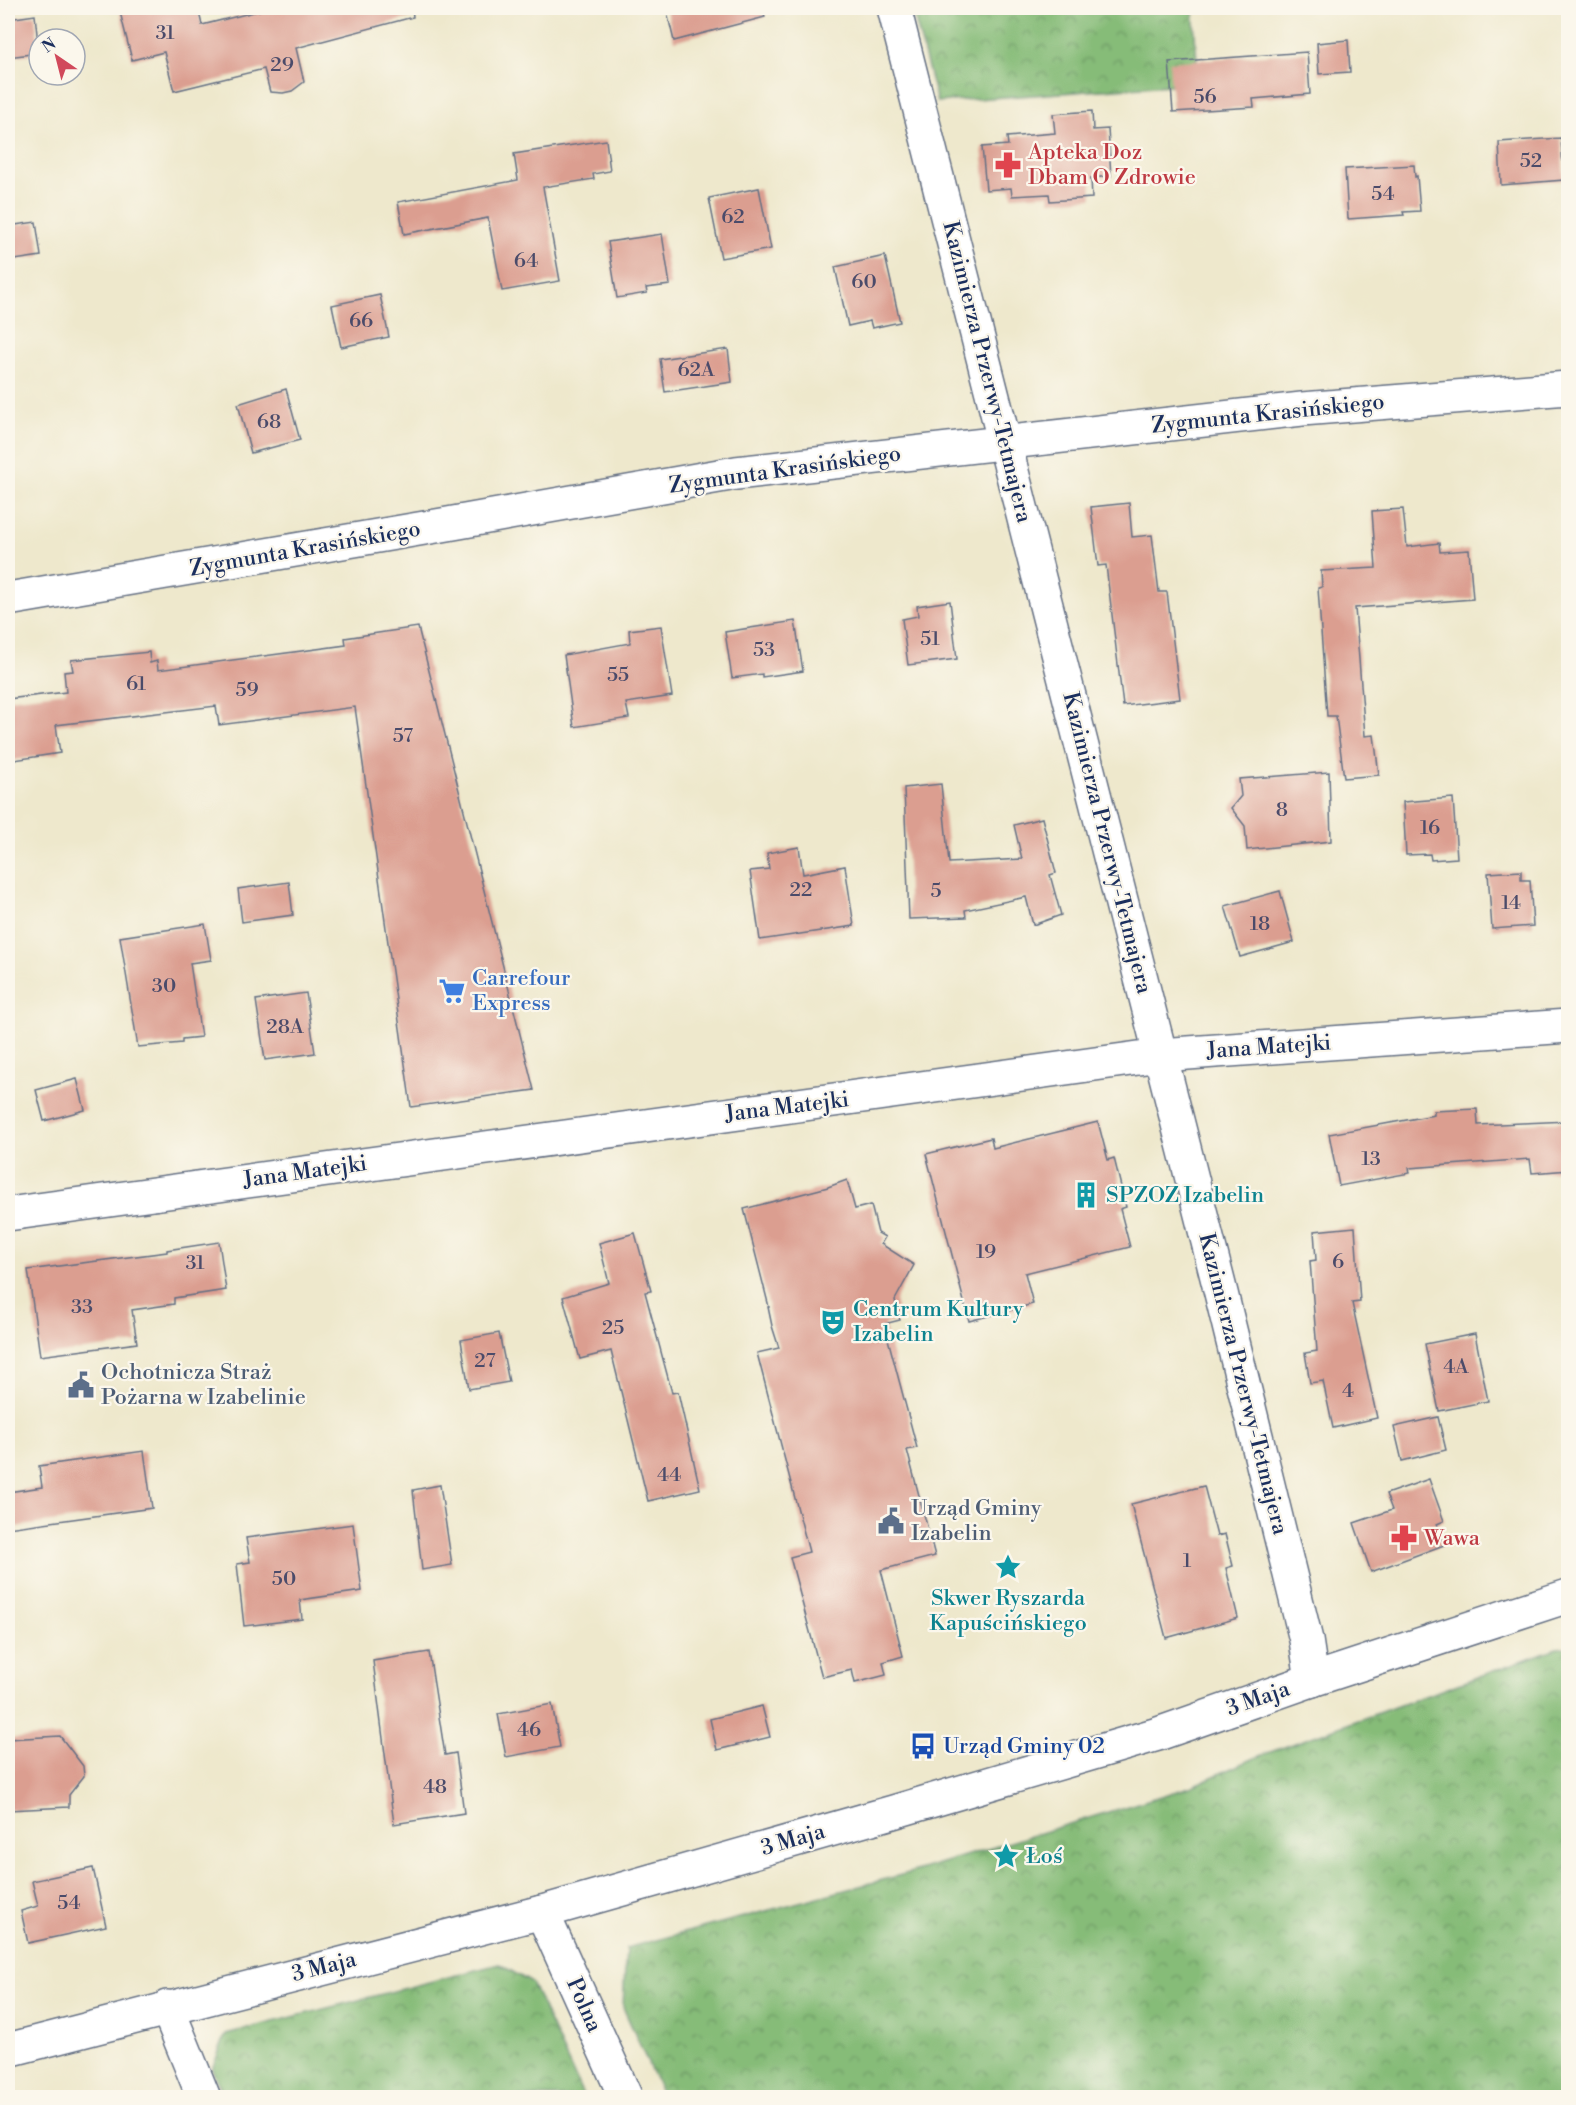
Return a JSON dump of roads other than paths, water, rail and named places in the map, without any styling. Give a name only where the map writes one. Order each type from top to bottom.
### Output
[{"type":"street","name":"Kazimierza Przerwy-Tetmajera","points":[[894,8],[1304,1629],[1312,1680]]},
{"type":"street","name":"Zygmunta Krasińskiego","points":[[8,599],[736,473],[1302,409],[1569,388]]},
{"type":"street","name":"Jana Matejki","points":[[8,1214],[1160,1055],[1569,1026]]},
{"type":"street","name":"3 Maja","points":[[8,2050],[167,2007],[542,1912],[1158,1734],[1312,1680],[1569,1596]]},
{"type":"street","name":"Polna","points":[[542,1912],[626,2097]]},
{"type":"street","points":[[167,2007],[204,2097]]},
{"type":"place","name":"Apteka Doz Dbam O Zdrowie","points":[[1008,165]]},
{"type":"place","name":"Carrefour Express","points":[[452,991]]},
{"type":"place","name":"SPZOZ Izabelin","points":[[1086,1195]]},
{"type":"place","name":"Centrum Kultury Izabelin","points":[[833,1322]]},
{"type":"place","name":"Ochotnicza Straż Pożarna w Izabelinie","points":[[81,1385]]},
{"type":"place","name":"Urząd Gminy Izabelin","points":[[891,1521]]},
{"type":"place","name":"Wawa","points":[[1404,1538]]},
{"type":"place","name":"Skwer Ryszarda Kapuścińskiego","points":[[1008,1567]]},
{"type":"place","name":"Urząd Gminy 02","points":[[923,1746]]},
{"type":"place","name":"Łoś","points":[[1006,1856]]}]
